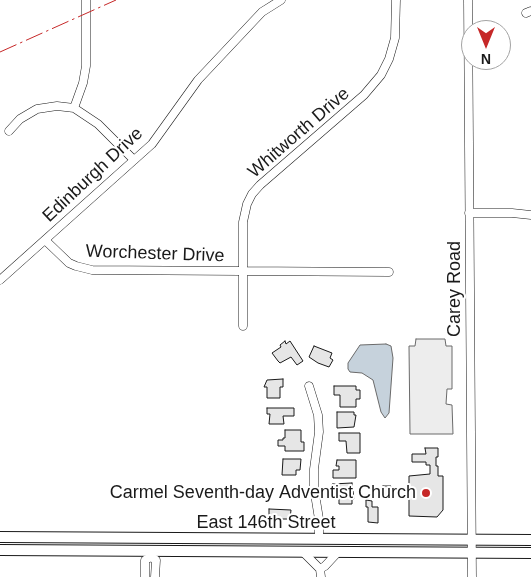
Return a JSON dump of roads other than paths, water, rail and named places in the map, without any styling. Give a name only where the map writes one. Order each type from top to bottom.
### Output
[{"type":"main road","name":"East 146th Street","points":[[0,537],[531,540]]},
{"type":"main road","name":"East 146th Street","points":[[0,550],[151,554],[531,552]]},
{"type":"street","points":[[74,108],[86,72],[86,0]]},
{"type":"street","name":"Edinburgh Drive","points":[[0,280],[152,144],[198,80],[262,12],[281,0]]},
{"type":"street","name":"Whitworth Drive","points":[[243,326],[243,222],[252,194],[278,169],[364,95],[381,75],[389,59],[395,38],[396,0]]},
{"type":"street","name":"Carey Road","points":[[468,0],[472,577]]},
{"type":"street","points":[[9,131],[20,119],[37,109],[56,106],[74,108],[98,124],[134,160]]},
{"type":"street","points":[[469,213],[531,215]]},
{"type":"street","name":"Worchester Drive","points":[[45,240],[69,263],[84,269],[389,272]]},
{"type":"street","points":[[309,386],[318,415],[319,432],[314,469],[314,488],[319,539]]},
{"type":"street","points":[[151,538],[151,554],[156,560],[155,577]]},
{"type":"street","points":[[302,552],[320,573],[338,552]]},
{"type":"street","points":[[145,577],[145,560],[151,554]]},
{"type":"place","name":"Carmel Seventh-day Adventist Church","points":[[426,493]]}]
